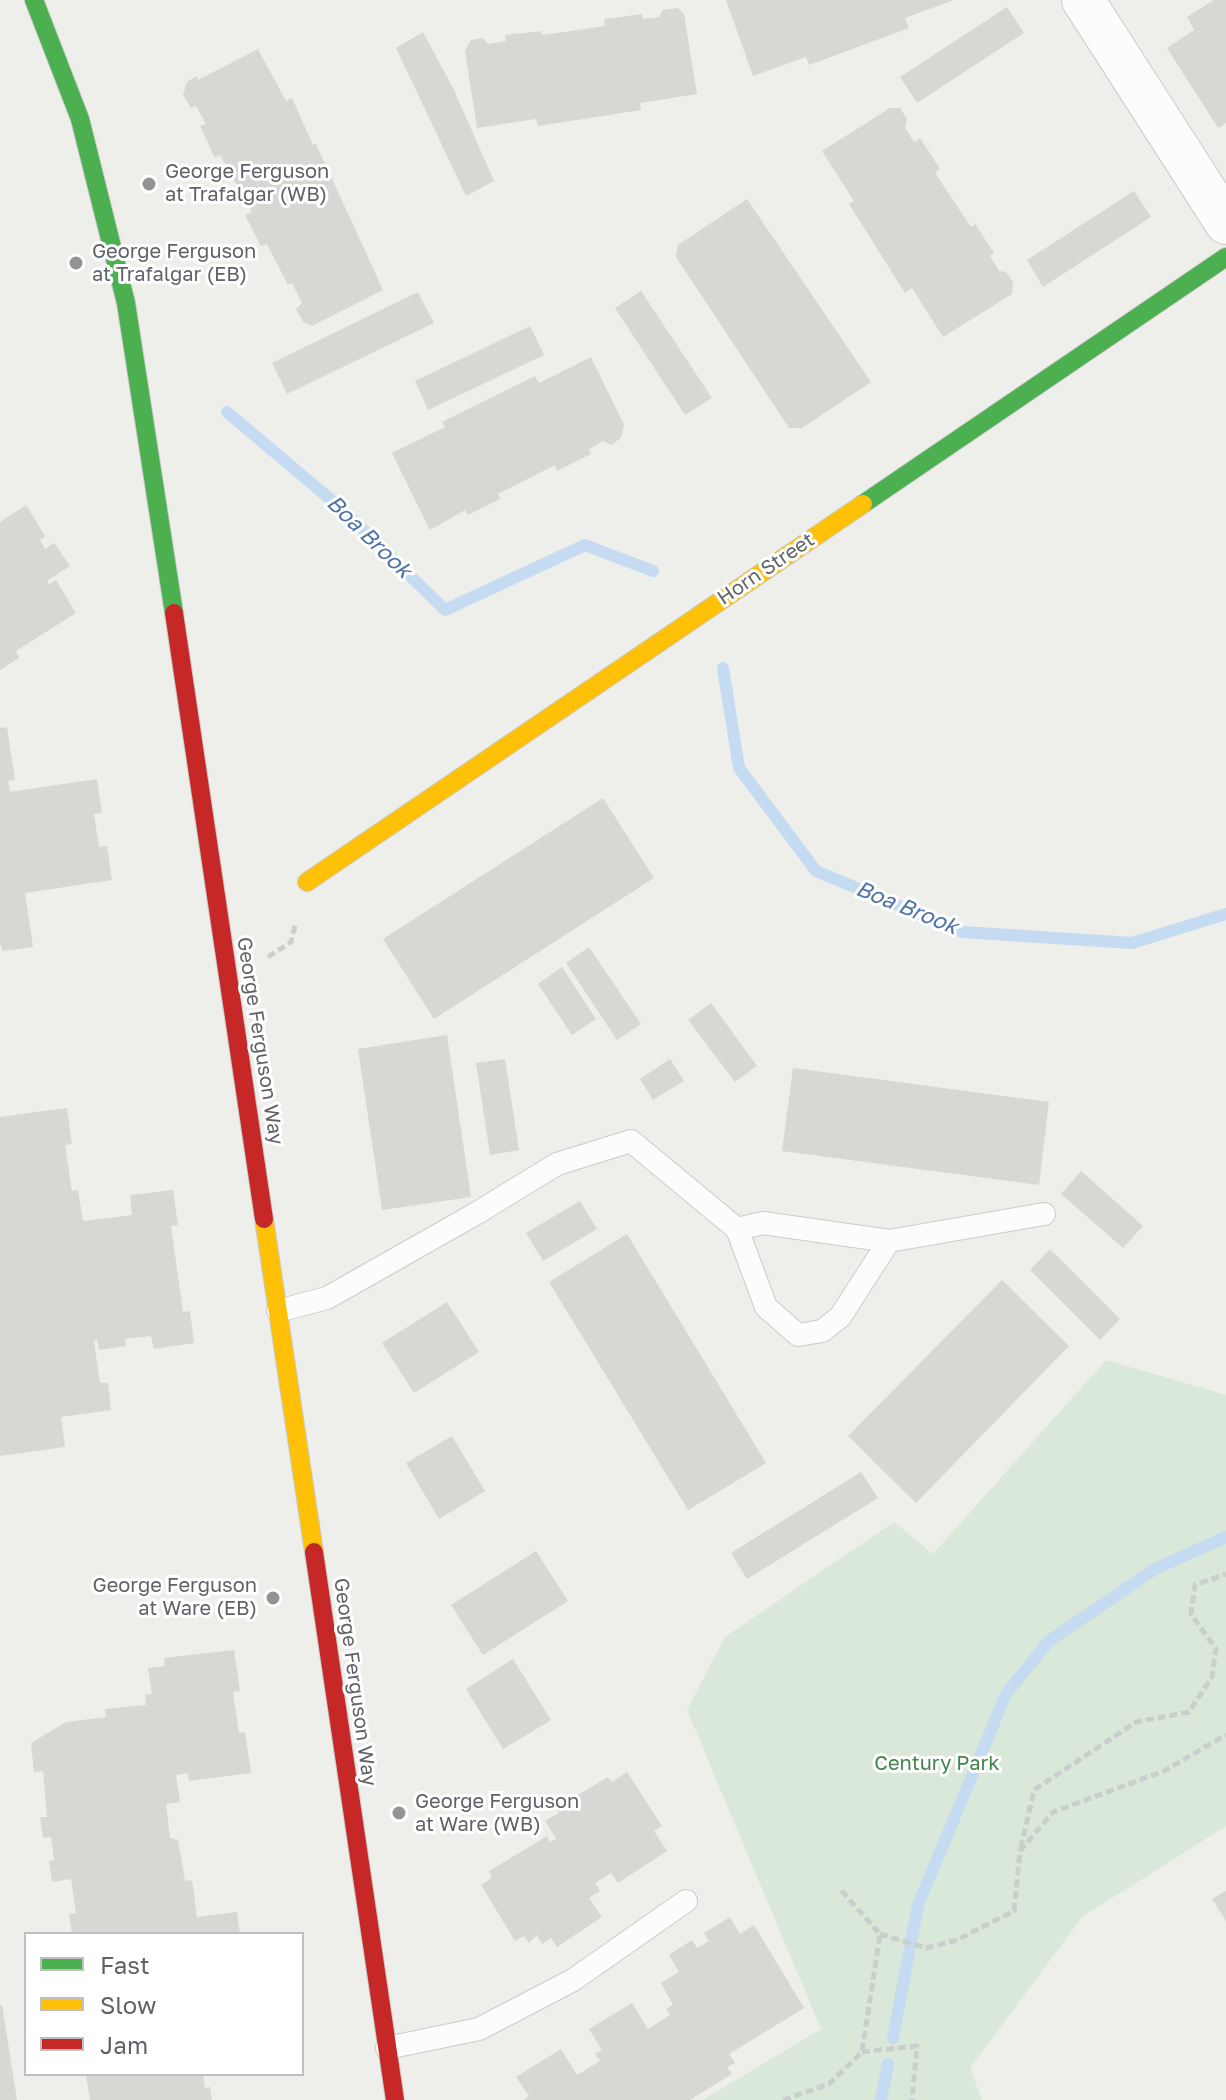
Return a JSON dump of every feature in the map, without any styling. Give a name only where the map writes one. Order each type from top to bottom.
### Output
[{"type":"main road","name":"George Ferguson Way","points":[[34,0],[80,119],[126,303],[395,2100]]},
{"type":"main road","name":"Horn Street","points":[[307,882],[1226,257]]},
{"type":"street","points":[[1083,0],[1226,223]]},
{"type":"lane","points":[[278,1311],[327,1298],[557,1164],[631,1141],[737,1229],[766,1307],[798,1335],[822,1331],[840,1317],[889,1241]]},
{"type":"lane","points":[[737,1229],[763,1223],[889,1241],[1044,1214]]},
{"type":"lane","points":[[387,2048],[479,2029],[573,1980],[686,1901]]},
{"type":"path","points":[[840,1889],[880,1934],[926,1948],[957,1940],[1014,1911],[1020,1851],[1034,1790],[1136,1722],[1189,1712],[1212,1677],[1216,1649],[1191,1614],[1195,1585],[1226,1574]]},
{"type":"path","points":[[1020,1851],[1053,1812],[1164,1771],[1226,1735]]},
{"type":"path","points":[[783,2100],[829,2084],[862,2052],[880,1934]]},
{"type":"path","points":[[862,2052],[917,2046],[912,2100]]},
{"type":"green space","name":"Century Park","points":[[1106,1360],[1226,1395],[1226,1826],[1082,1917],[970,2068],[982,2100],[703,2100],[821,2029],[687,1710],[725,1637],[894,1522],[933,1554]]},
{"type":"building","points":[[726,0],[954,0],[905,18],[909,28],[809,65],[806,57],[753,76]]},
{"type":"building","points":[[1214,0],[1226,0],[1226,123],[1218,128],[1167,48],[1194,30],[1187,17]]},
{"type":"building","points":[[1007,7],[1024,33],[917,103],[900,77]]},
{"type":"building","points":[[678,8],[684,14],[697,94],[640,103],[641,110],[538,126],[536,119],[477,128],[465,51],[471,40],[483,38],[488,44],[506,41],[505,35],[541,31],[543,35],[605,26],[604,19],[642,14],[643,19],[659,17],[662,10]]},
{"type":"building","points":[[423,32],[454,90],[494,181],[466,196],[396,48]]},
{"type":"building","points":[[258,49],[286,101],[292,98],[313,145],[316,144],[383,290],[312,326],[303,322],[296,309],[302,303],[292,283],[288,285],[267,244],[261,246],[245,215],[252,212],[220,155],[215,158],[200,126],[206,124],[196,106],[191,108],[183,95],[187,82],[197,76],[198,80]]},
{"type":"building","points":[[890,108],[900,108],[907,119],[905,127],[914,142],[920,138],[940,169],[935,173],[971,227],[975,224],[994,253],[990,256],[999,271],[1006,272],[1013,282],[1012,294],[943,337],[912,288],[905,293],[849,204],[854,201],[822,151]]},
{"type":"building","points":[[1134,191],[1151,217],[1043,287],[1027,260]]},
{"type":"building","points":[[747,199],[871,382],[802,428],[789,428],[676,257],[678,245]]},
{"type":"building","points":[[641,291],[712,398],[685,415],[615,308]]},
{"type":"building","points":[[418,292],[434,323],[287,394],[272,363]]},
{"type":"building","points":[[530,326],[544,355],[428,410],[415,381]]},
{"type":"building","points":[[591,357],[624,425],[621,438],[611,445],[603,441],[589,449],[591,454],[557,471],[555,465],[498,494],[500,499],[468,515],[465,510],[430,530],[392,453],[445,427],[442,422],[535,376],[539,383]]},
{"type":"building","points":[[26,505],[45,536],[40,540],[45,549],[54,543],[70,566],[47,581],[49,584],[56,580],[76,613],[16,651],[19,658],[0,670],[0,522]]},
{"type":"building","points":[[7,727],[15,780],[8,781],[10,792],[97,779],[102,813],[94,814],[99,847],[107,846],[112,880],[25,893],[33,947],[3,951],[0,944],[0,728]]},
{"type":"building","points":[[603,798],[654,878],[434,1019],[383,939]]},
{"type":"building","points":[[589,947],[641,1024],[617,1040],[566,963]]},
{"type":"building","points":[[562,967],[596,1019],[572,1035],[538,984]]},
{"type":"building","points":[[711,1003],[757,1066],[735,1082],[688,1020]]},
{"type":"building","points":[[447,1035],[471,1197],[382,1210],[358,1049]]},
{"type":"building","points":[[505,1059],[519,1150],[490,1155],[476,1063]]},
{"type":"building","points":[[670,1059],[684,1081],[653,1100],[640,1079]]},
{"type":"building","points":[[793,1068],[1049,1102],[1039,1185],[782,1151]]},
{"type":"building","points":[[67,1108],[72,1144],[65,1145],[72,1191],[78,1190],[83,1221],[132,1215],[130,1195],[173,1190],[178,1225],[171,1226],[183,1312],[190,1311],[194,1343],[154,1349],[151,1336],[125,1339],[126,1346],[99,1350],[97,1340],[94,1341],[100,1383],[108,1383],[111,1410],[61,1417],[65,1447],[0,1456],[0,1117]]},
{"type":"building","points":[[1081,1171],[1143,1226],[1123,1248],[1061,1194]]},
{"type":"building","points":[[580,1201],[597,1229],[543,1261],[526,1233]]},
{"type":"building","points":[[627,1234],[766,1463],[688,1510],[549,1282]]},
{"type":"building","points":[[1050,1249],[1120,1319],[1100,1340],[1030,1270]]},
{"type":"building","points":[[1002,1280],[1069,1346],[916,1503],[848,1436]]},
{"type":"building","points":[[447,1302],[479,1352],[414,1393],[382,1343]]},
{"type":"building","points":[[452,1436],[485,1491],[439,1519],[406,1463]]},
{"type":"building","points":[[861,1472],[878,1498],[747,1579],[731,1553]]},
{"type":"building","points":[[536,1551],[568,1601],[483,1655],[451,1605]]},
{"type":"building","points":[[234,1650],[240,1691],[233,1692],[239,1733],[245,1732],[251,1773],[189,1781],[188,1773],[176,1775],[180,1802],[166,1804],[170,1838],[178,1840],[185,1881],[192,1880],[197,1917],[237,1912],[240,1932],[72,1932],[69,1914],[76,1913],[71,1879],[52,1882],[49,1861],[54,1860],[51,1837],[43,1838],[40,1817],[47,1817],[43,1771],[34,1772],[31,1743],[66,1722],[106,1717],[105,1709],[146,1705],[145,1695],[152,1694],[148,1668],[165,1666],[164,1658]]},
{"type":"building","points":[[513,1659],[551,1720],[503,1749],[466,1689]]},
{"type":"building","points":[[627,1772],[662,1826],[654,1831],[667,1851],[618,1883],[611,1873],[595,1883],[600,1891],[589,1898],[602,1917],[557,1947],[551,1938],[542,1944],[537,1935],[529,1943],[524,1936],[515,1941],[481,1885],[492,1878],[489,1871],[547,1836],[550,1842],[556,1839],[545,1821],[559,1813],[556,1808],[608,1777],[612,1782]]},
{"type":"building","points":[[1226,1891],[1226,1921],[1212,1899]]},
{"type":"building","points":[[730,1917],[740,1934],[754,1925],[804,2008],[729,2054],[735,2063],[727,2067],[732,2074],[690,2100],[523,2100],[529,2096],[516,2077],[561,2049],[577,2075],[600,2061],[595,2054],[602,2050],[589,2029],[632,2003],[648,2029],[670,2015],[666,2009],[673,2005],[661,1983],[679,1972],[669,1955],[692,1940],[697,1948],[709,1941],[704,1933]]},
{"type":"building","points":[[2,2005],[17,2100],[0,2100]]},
{"type":"building","points":[[86,2076],[203,2076],[205,2088],[210,2087],[212,2100],[90,2100]]},
{"type":"waterway","name":"Boa Brook","points":[[227,412],[343,510],[445,610],[585,545],[653,571]]},
{"type":"waterway","name":"Boa Brook","points":[[723,668],[739,768],[816,871],[962,932],[1132,943],[1226,914]]},
{"type":"waterway","points":[[893,2038],[918,1905],[1006,1694],[1049,1641],[1155,1569],[1226,1537]]},
{"type":"waterway","points":[[881,2100],[888,2064]]},
{"type":"traffic: fast","points":[[34,0],[80,119],[126,303],[174,613]]},
{"type":"traffic: fast","points":[[863,504],[1226,257]]},
{"type":"traffic: slow","points":[[307,882],[863,504]]},
{"type":"traffic: slow","points":[[264,1219],[314,1552]]},
{"type":"traffic: jam","points":[[174,613],[264,1219]]},
{"type":"traffic: jam","points":[[314,1552],[395,2100]]},
{"type":"place","name":"George Ferguson at Trafalgar (WB)","points":[[149,184]]},
{"type":"place","name":"George Ferguson at Trafalgar (EB)","points":[[76,263]]},
{"type":"place","name":"George Ferguson at Ware (EB)","points":[[273,1598]]},
{"type":"place","name":"George Ferguson at Ware (WB)","points":[[399,1813]]}]
